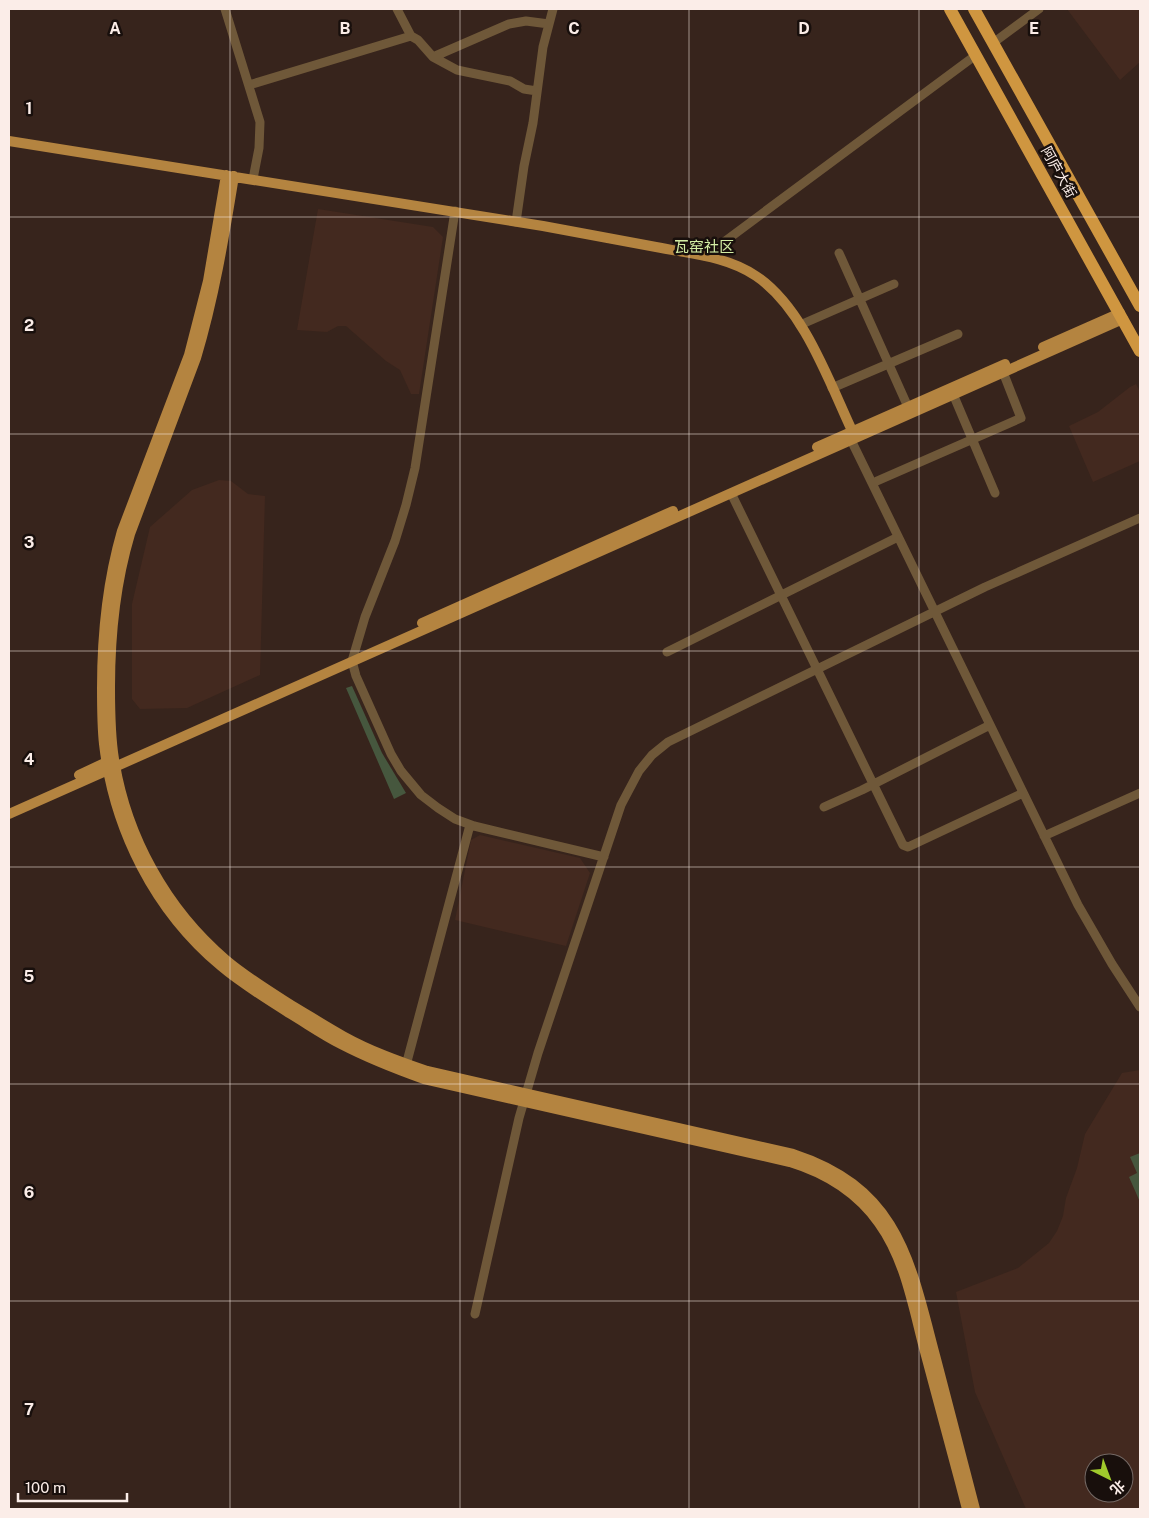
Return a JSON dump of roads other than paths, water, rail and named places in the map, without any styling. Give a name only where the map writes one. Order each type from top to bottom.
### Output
[{"type":"highway","name":"阿庐大街","points":[[950,9],[1140,351]]},
{"type":"highway","points":[[974,9],[1140,305]]},
{"type":"main road","points":[[9,141],[454,214],[516,222],[730,262],[756,276],[781,298],[800,325],[832,388],[851,436]]},
{"type":"main road","points":[[9,146],[230,178],[253,179],[454,214],[724,265],[744,274],[771,294],[790,318],[813,359],[851,436]]},
{"type":"main road","points":[[230,178],[222,252],[204,333],[134,521],[120,569],[114,613],[111,658],[111,764],[126,810],[144,854],[172,902],[195,930],[226,960],[256,983],[343,1036],[405,1068],[427,1071],[790,1162],[824,1175],[855,1195],[879,1223],[898,1258],[920,1331],[967,1509]]},
{"type":"main road","points":[[9,806],[111,764],[851,436],[1003,372],[1122,316]]},
{"type":"main road","points":[[354,657],[731,493],[908,407],[1122,316]]},
{"type":"main road","points":[[9,814],[111,764]]},
{"type":"main road","points":[[525,1097],[793,1154],[827,1168],[860,1189],[878,1208],[893,1230],[910,1268],[975,1509]]},
{"type":"street","points":[[225,9],[260,122],[259,148],[253,179]]},
{"type":"street","points":[[397,9],[411,36],[418,40],[433,57],[457,70],[510,81],[524,89],[537,91]]},
{"type":"street","points":[[516,222],[524,166],[531,137],[543,47],[553,9]]},
{"type":"street","points":[[993,43],[1039,9]]},
{"type":"street","points":[[433,57],[509,24],[526,21],[549,24]]},
{"type":"street","points":[[249,85],[411,36]]},
{"type":"street","points":[[705,256],[976,55]]},
{"type":"street","points":[[454,214],[415,468],[395,541],[365,618],[354,657],[359,683],[390,754],[413,787],[429,802],[447,814],[470,825],[604,856]]},
{"type":"street","points":[[839,253],[908,407]]},
{"type":"street","points":[[800,325],[894,284]]},
{"type":"street","points":[[832,388],[958,334]]},
{"type":"street","points":[[877,481],[1021,418],[1003,372]]},
{"type":"street","points":[[953,394],[995,493]]},
{"type":"street","points":[[851,436],[877,481],[1023,793],[1092,921],[1140,997]]},
{"type":"street","points":[[851,436],[898,537],[937,610],[1047,835],[1091,930],[1140,1006]]},
{"type":"street","points":[[731,493],[901,843],[908,847],[1023,793]]},
{"type":"street","points":[[475,1314],[525,1097],[538,1053],[621,805],[639,771],[659,748],[668,742],[937,610],[1140,518]]},
{"type":"street","points":[[667,652],[898,537]]},
{"type":"street","points":[[824,807],[990,725]]},
{"type":"street","points":[[1047,835],[1140,794]]},
{"type":"street","points":[[405,1068],[470,825]]},
{"type":"district","name":"瓦窑社区","points":[[704,247]]}]
